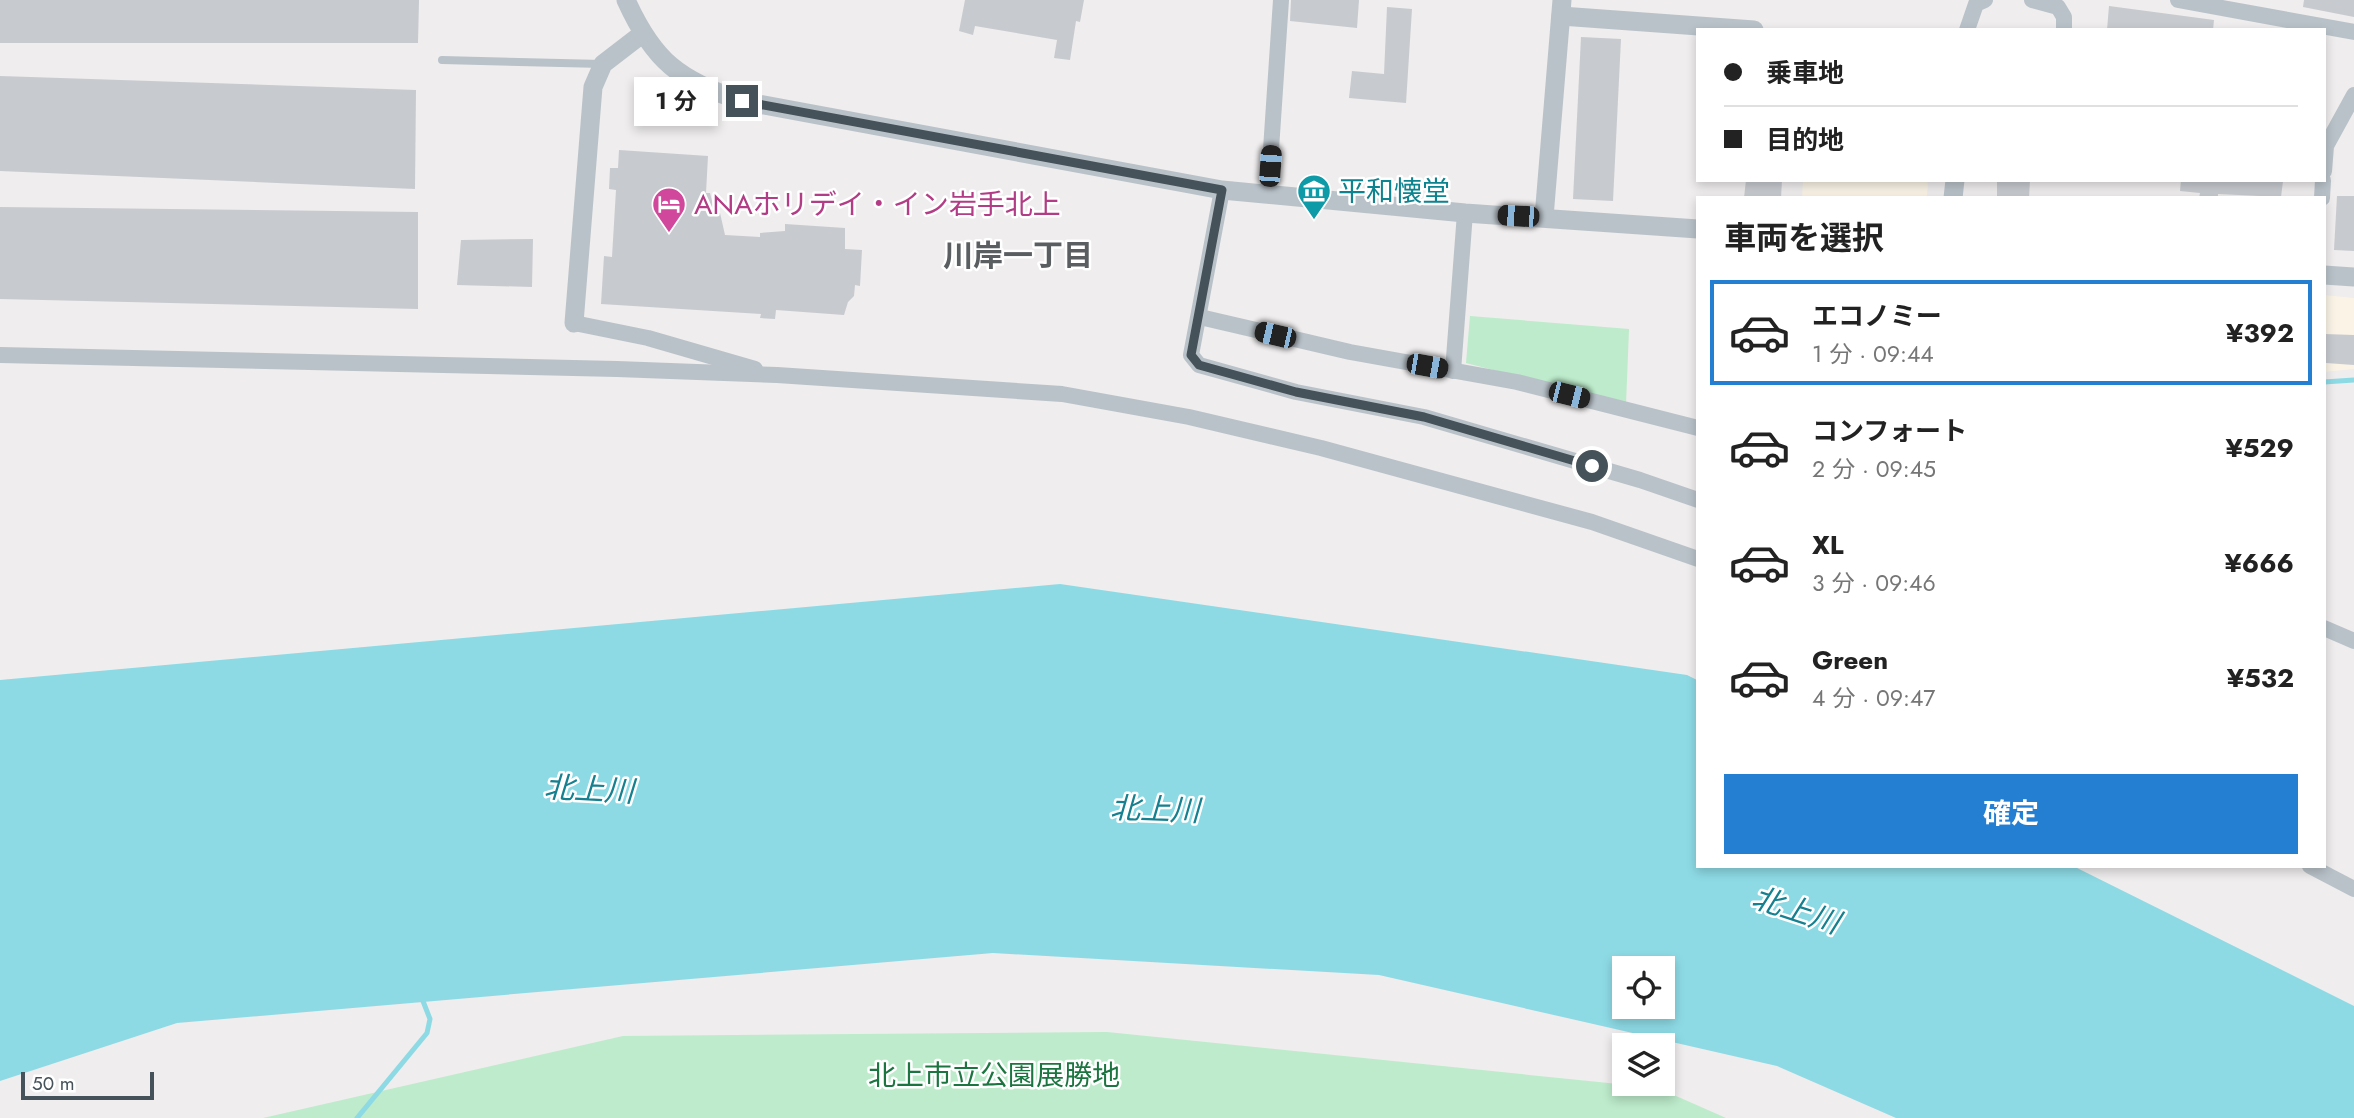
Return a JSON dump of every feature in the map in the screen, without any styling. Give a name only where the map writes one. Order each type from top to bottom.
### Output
[{"type":"street","points":[[626,0],[642,34],[668,65],[702,88],[742,101],[1222,190],[1465,214],[1696,229]]},
{"type":"street","points":[[1268,194],[1281,0]]},
{"type":"street","points":[[1968,28],[1976,4],[1985,0]]},
{"type":"street","points":[[2032,0],[2063,4],[2064,28]]},
{"type":"street","points":[[2178,0],[2354,32]]},
{"type":"street","points":[[1544,217],[1562,8],[1737,28]]},
{"type":"street","points":[[642,34],[603,64],[593,87],[574,323],[648,338],[777,375]]},
{"type":"street","points":[[2326,146],[2354,95]]},
{"type":"street","points":[[1222,190],[1191,355],[1199,365],[1296,392],[1424,417],[1640,480],[1696,499]]},
{"type":"street","points":[[1454,371],[1465,214]]},
{"type":"street","points":[[2326,275],[2354,277]]},
{"type":"street","points":[[1200,317],[1350,352],[1517,382],[1696,427]]},
{"type":"street","points":[[0,355],[777,375],[1062,394],[1189,417],[1321,448],[1592,522],[1696,558]]},
{"type":"street","points":[[2326,629],[2354,641]]},
{"type":"street","points":[[2315,868],[2353,885]]},
{"type":"lane","points":[[442,60],[603,64]]},
{"type":"shaded area","points":[[1803,182],[1928,182],[1927,196],[1802,196]]},
{"type":"shaded area","points":[[2326,295],[2354,298],[2354,369],[2326,372]]},
{"type":"green space","points":[[1470,316],[1629,329],[1626,404],[1466,363]]},
{"type":"green space","name":"北上市立公園展勝地","points":[[1107,1032],[1612,1083],[1612,1096],[1675,1096],[1726,1118],[263,1118],[623,1036]]},
{"type":"water","name":"北上川","points":[[1060,584],[1687,675],[1696,680],[1696,868],[2077,868],[2354,1006],[2354,1118],[1896,1118],[1777,1066],[1675,1043],[1675,1033],[1633,1033],[1379,975],[993,953],[177,1023],[0,1081],[0,680]]},
{"type":"building","points":[[0,0],[419,0],[418,43],[0,43]]},
{"type":"building","points":[[965,0],[1084,0],[1080,22],[1076,21],[1070,60],[1054,58],[1057,40],[975,26],[973,35],[959,31]]},
{"type":"building","points":[[1291,0],[1359,0],[1357,28],[1290,21]]},
{"type":"building","points":[[2304,0],[2354,0],[2354,17],[2303,7]]},
{"type":"building","points":[[2109,6],[2214,20],[2213,28],[2107,28]]},
{"type":"building","points":[[1387,7],[1412,9],[1406,103],[1349,98],[1352,71],[1384,74]]},
{"type":"building","points":[[1581,37],[1621,39],[1613,201],[1573,199]]},
{"type":"building","points":[[0,76],[416,90],[415,189],[0,171]]},
{"type":"building","name":"ANAホリデイ・イン岩手北上","points":[[619,150],[708,156],[706,193],[710,193],[713,205],[717,206],[716,212],[720,213],[725,235],[760,237],[760,233],[785,231],[785,224],[845,228],[845,249],[862,250],[860,286],[855,285],[854,296],[848,302],[844,315],[776,310],[775,319],[760,318],[761,314],[601,304],[604,256],[612,257],[616,190],[609,189],[610,168],[618,168]]},
{"type":"building","points":[[1746,182],[1782,182],[1781,196],[1744,196]]},
{"type":"building","points":[[1997,182],[2030,182],[2029,196],[1997,196]]},
{"type":"building","points":[[2181,182],[2283,182],[2281,196],[2199,196],[2200,193],[2180,191]]},
{"type":"building","points":[[2337,196],[2354,196],[2354,251],[2334,250]]},
{"type":"building","points":[[0,207],[418,212],[418,309],[0,299]]},
{"type":"building","points":[[533,239],[532,287],[457,285],[461,240]]},
{"type":"building","points":[[2326,334],[2354,335],[2354,365],[2326,363]]},
{"type":"waterway","points":[[2326,382],[2354,380]]},
{"type":"waterway","points":[[357,1118],[427,1033],[430,1019],[421,996]]},
{"type":"place","name":"平和懐堂","points":[[1314,221]]},
{"type":"place","name":"ANAホリデイ・イン岩手北上","points":[[669,234]]},
{"type":"district","name":"川岸一丁目","points":[[1018,255]]},
{"type":"route","points":[[742,101],[1222,190],[1191,355],[1199,365],[1296,392],[1424,417],[1592,466]]}]
